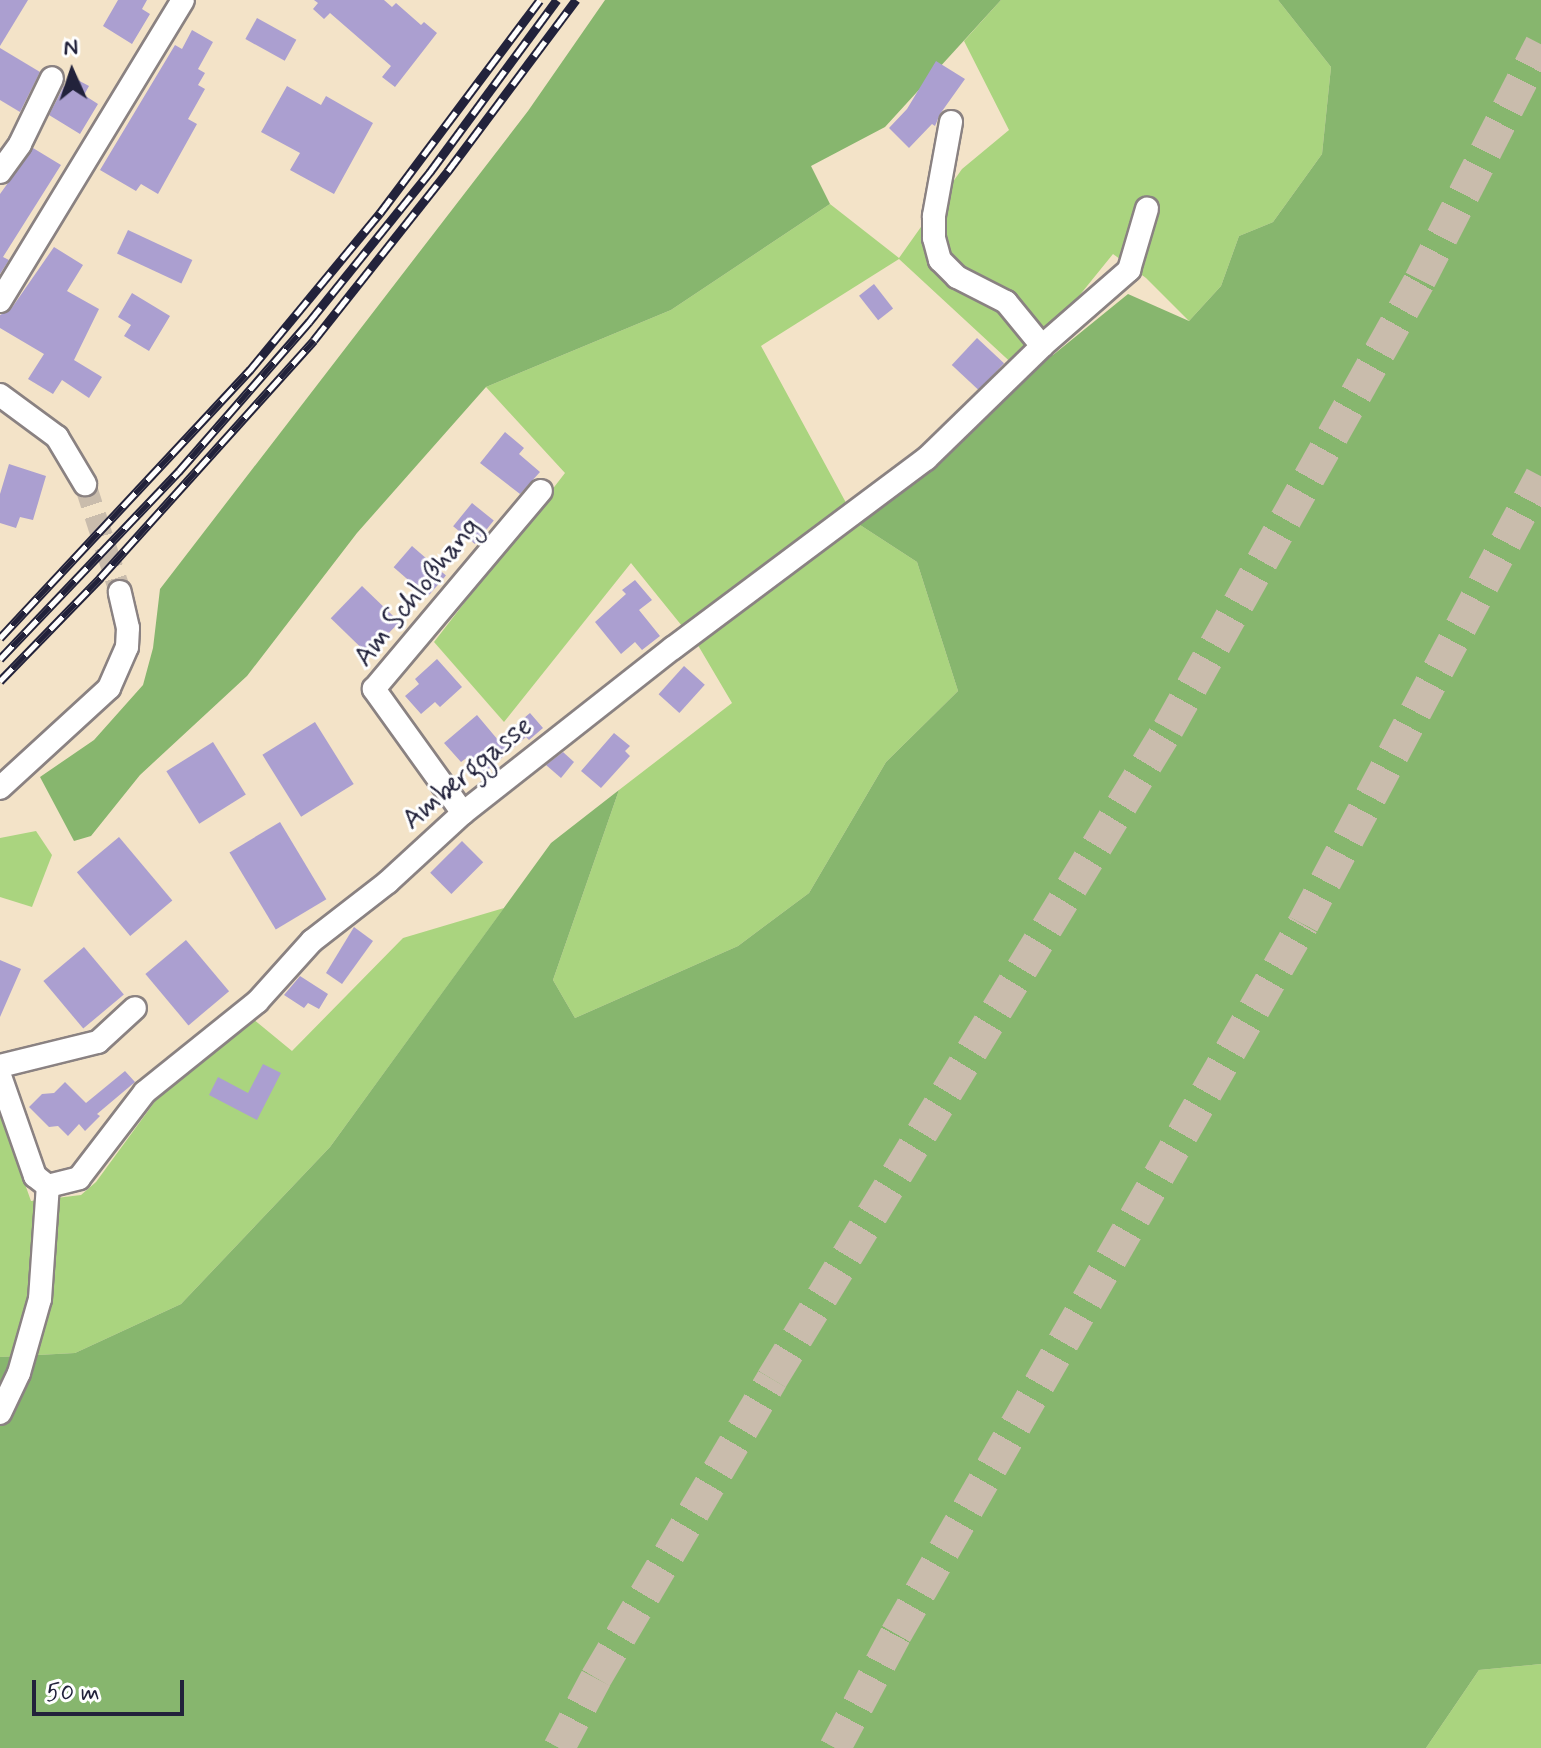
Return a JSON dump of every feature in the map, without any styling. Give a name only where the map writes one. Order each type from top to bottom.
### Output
[{"type":"street","points":[[0,301],[183,0]]},
{"type":"street","points":[[0,172],[20,144],[52,78]]},
{"type":"street","points":[[951,122],[934,216],[934,238],[940,260],[957,277],[1006,302],[1042,346]]},
{"type":"street","name":"Amberggasse","points":[[48,1186],[79,1178],[145,1092],[257,1002],[312,941],[388,882],[463,813],[673,648],[926,459],[1042,346],[1129,270],[1147,209]]},
{"type":"street","points":[[0,395],[57,437],[85,484]]},
{"type":"street","name":"Am Schloßhang","points":[[463,813],[374,689],[541,491]]},
{"type":"street","points":[[0,788],[109,688],[127,647],[128,628],[120,592]]},
{"type":"street","points":[[0,1066],[98,1042],[135,1008]]},
{"type":"street","points":[[0,1076],[35,1176],[48,1186],[40,1299],[19,1373],[0,1413]]},
{"type":"green space","points":[[605,0],[1001,0],[885,127],[811,166],[830,204],[671,310],[486,387],[357,533],[247,676],[140,775],[91,836],[74,841],[40,777],[94,740],[143,685],[153,648],[160,589],[528,111]]},
{"type":"green space","points":[[1001,0],[1278,0],[1331,67],[1322,154],[1273,222],[1239,236],[1221,286],[1189,321],[1146,278],[1113,254],[1019,370],[899,259],[761,346],[857,523],[917,562],[958,691],[886,762],[809,893],[738,946],[575,1018],[553,980],[619,790],[732,703],[699,647],[631,563],[504,722],[434,642],[565,473],[486,387],[671,310],[830,204],[899,258],[962,169],[1009,130],[964,41]]},
{"type":"green space","points":[[1278,0],[1541,0],[1541,1664],[1479,1670],[1426,1748],[0,1748],[0,1357],[75,1353],[181,1304],[330,1147],[551,843],[619,790],[553,980],[575,1018],[738,946],[809,893],[886,762],[958,691],[917,562],[857,523],[1019,370],[1053,355],[1128,294],[1189,321],[1221,286],[1239,236],[1273,222],[1322,154],[1331,67]]},
{"type":"green space","points":[[36,831],[52,855],[32,907],[0,897],[0,838]]},
{"type":"green space","points":[[504,908],[330,1147],[181,1304],[75,1353],[0,1357],[0,1114],[31,1201],[81,1195],[96,1182],[167,1085],[252,1018],[292,1051],[403,938]]},
{"type":"green space","points":[[1541,1664],[1541,1748],[1426,1748],[1479,1670]]},
{"type":"building","points":[[0,0],[28,0],[0,46]]},
{"type":"building","points":[[118,0],[147,0],[142,9],[150,14],[132,44],[103,26]]},
{"type":"building","points":[[314,0],[384,0],[392,7],[396,3],[421,25],[424,22],[437,33],[395,87],[382,77],[391,66],[330,13],[324,19],[313,9],[318,3]]},
{"type":"building","points":[[257,18],[296,40],[285,61],[245,39]]},
{"type":"building","points":[[192,30],[213,42],[198,69],[205,73],[198,85],[205,89],[188,119],[197,124],[158,194],[141,184],[136,191],[100,170],[175,45],[182,49]]},
{"type":"building","points":[[0,48],[40,72],[20,112],[0,100]]},
{"type":"building","points":[[936,61],[965,79],[935,126],[932,124],[909,148],[889,128],[907,109]]},
{"type":"building","points":[[74,78],[89,86],[84,95],[98,104],[80,134],[49,115],[64,86],[68,89]]},
{"type":"building","points":[[287,86],[321,105],[326,96],[373,123],[334,194],[290,170],[300,153],[261,132]]},
{"type":"building","points":[[33,148],[61,165],[3,257],[9,260],[0,274],[0,194]]},
{"type":"building","points":[[128,230],[192,260],[181,284],[117,254]]},
{"type":"building","points":[[54,247],[83,265],[67,291],[99,309],[74,360],[102,377],[89,398],[62,380],[53,394],[28,379],[44,354],[0,328],[0,315],[11,309]]},
{"type":"building","points":[[874,284],[893,308],[878,320],[859,296]]},
{"type":"building","points":[[132,293],[170,316],[149,351],[124,336],[131,325],[118,317]]},
{"type":"building","points":[[977,338],[1004,363],[979,390],[952,365]]},
{"type":"building","points":[[505,432],[524,448],[519,454],[540,472],[520,494],[480,463]]},
{"type":"building","points":[[9,464],[46,476],[33,520],[20,517],[16,528],[0,523],[0,494]]},
{"type":"building","points":[[472,503],[494,521],[475,544],[453,526]]},
{"type":"building","points":[[412,546],[446,576],[428,597],[394,567]]},
{"type":"building","points":[[635,580],[652,600],[639,610],[660,636],[642,650],[635,642],[621,654],[595,622],[626,594],[622,590]]},
{"type":"building","points":[[362,586],[399,622],[368,654],[331,618]]},
{"type":"building","points":[[437,659],[462,687],[440,707],[435,702],[421,714],[405,696],[419,684],[415,679]]},
{"type":"building","points":[[684,666],[705,685],[679,713],[659,694]]},
{"type":"building","points":[[530,713],[543,728],[529,740],[526,737],[483,774],[468,757],[461,762],[444,743],[477,715],[498,740]]},
{"type":"building","points":[[315,722],[354,784],[301,817],[262,755]]},
{"type":"building","points":[[614,733],[630,746],[625,751],[630,756],[601,788],[581,771]]},
{"type":"building","points":[[213,742],[246,795],[199,824],[166,771]]},
{"type":"building","points":[[563,752],[574,762],[561,778],[546,765]]},
{"type":"building","points":[[280,822],[326,899],[276,930],[229,852]]},
{"type":"building","points":[[119,837],[172,901],[130,936],[77,872]]},
{"type":"building","points":[[462,841],[483,862],[451,894],[430,873]]},
{"type":"building","points":[[354,927],[373,941],[342,984],[326,973]]},
{"type":"building","points":[[186,940],[229,991],[188,1025],[145,974]]},
{"type":"building","points":[[84,947],[124,994],[83,1029],[43,981]]},
{"type":"building","points":[[0,960],[21,969],[0,1017]]},
{"type":"building","points":[[300,976],[328,994],[319,1009],[308,1003],[304,1008],[284,995]]},
{"type":"building","points":[[263,1064],[281,1073],[257,1120],[209,1095],[218,1077],[248,1093]]},
{"type":"building","points":[[125,1071],[135,1082],[97,1114],[100,1116],[85,1131],[79,1124],[68,1136],[58,1126],[49,1127],[29,1107],[42,1094],[54,1093],[65,1082],[86,1103]]},
{"type":"tunnel","points":[[559,1748],[596,1678],[772,1379],[1168,729],[1420,280],[1541,44]]},
{"type":"tunnel","points":[[835,1748],[896,1634],[1303,924],[1541,476]]},
{"type":"tunnel","points":[[85,484],[120,592]]},
{"type":"railway","points":[[0,638],[250,370],[380,213],[540,0]]},
{"type":"railway","points":[[0,659],[179,471],[309,322],[430,172],[557,0]]},
{"type":"railway","points":[[0,681],[100,578],[314,340],[448,171],[576,0]]}]
